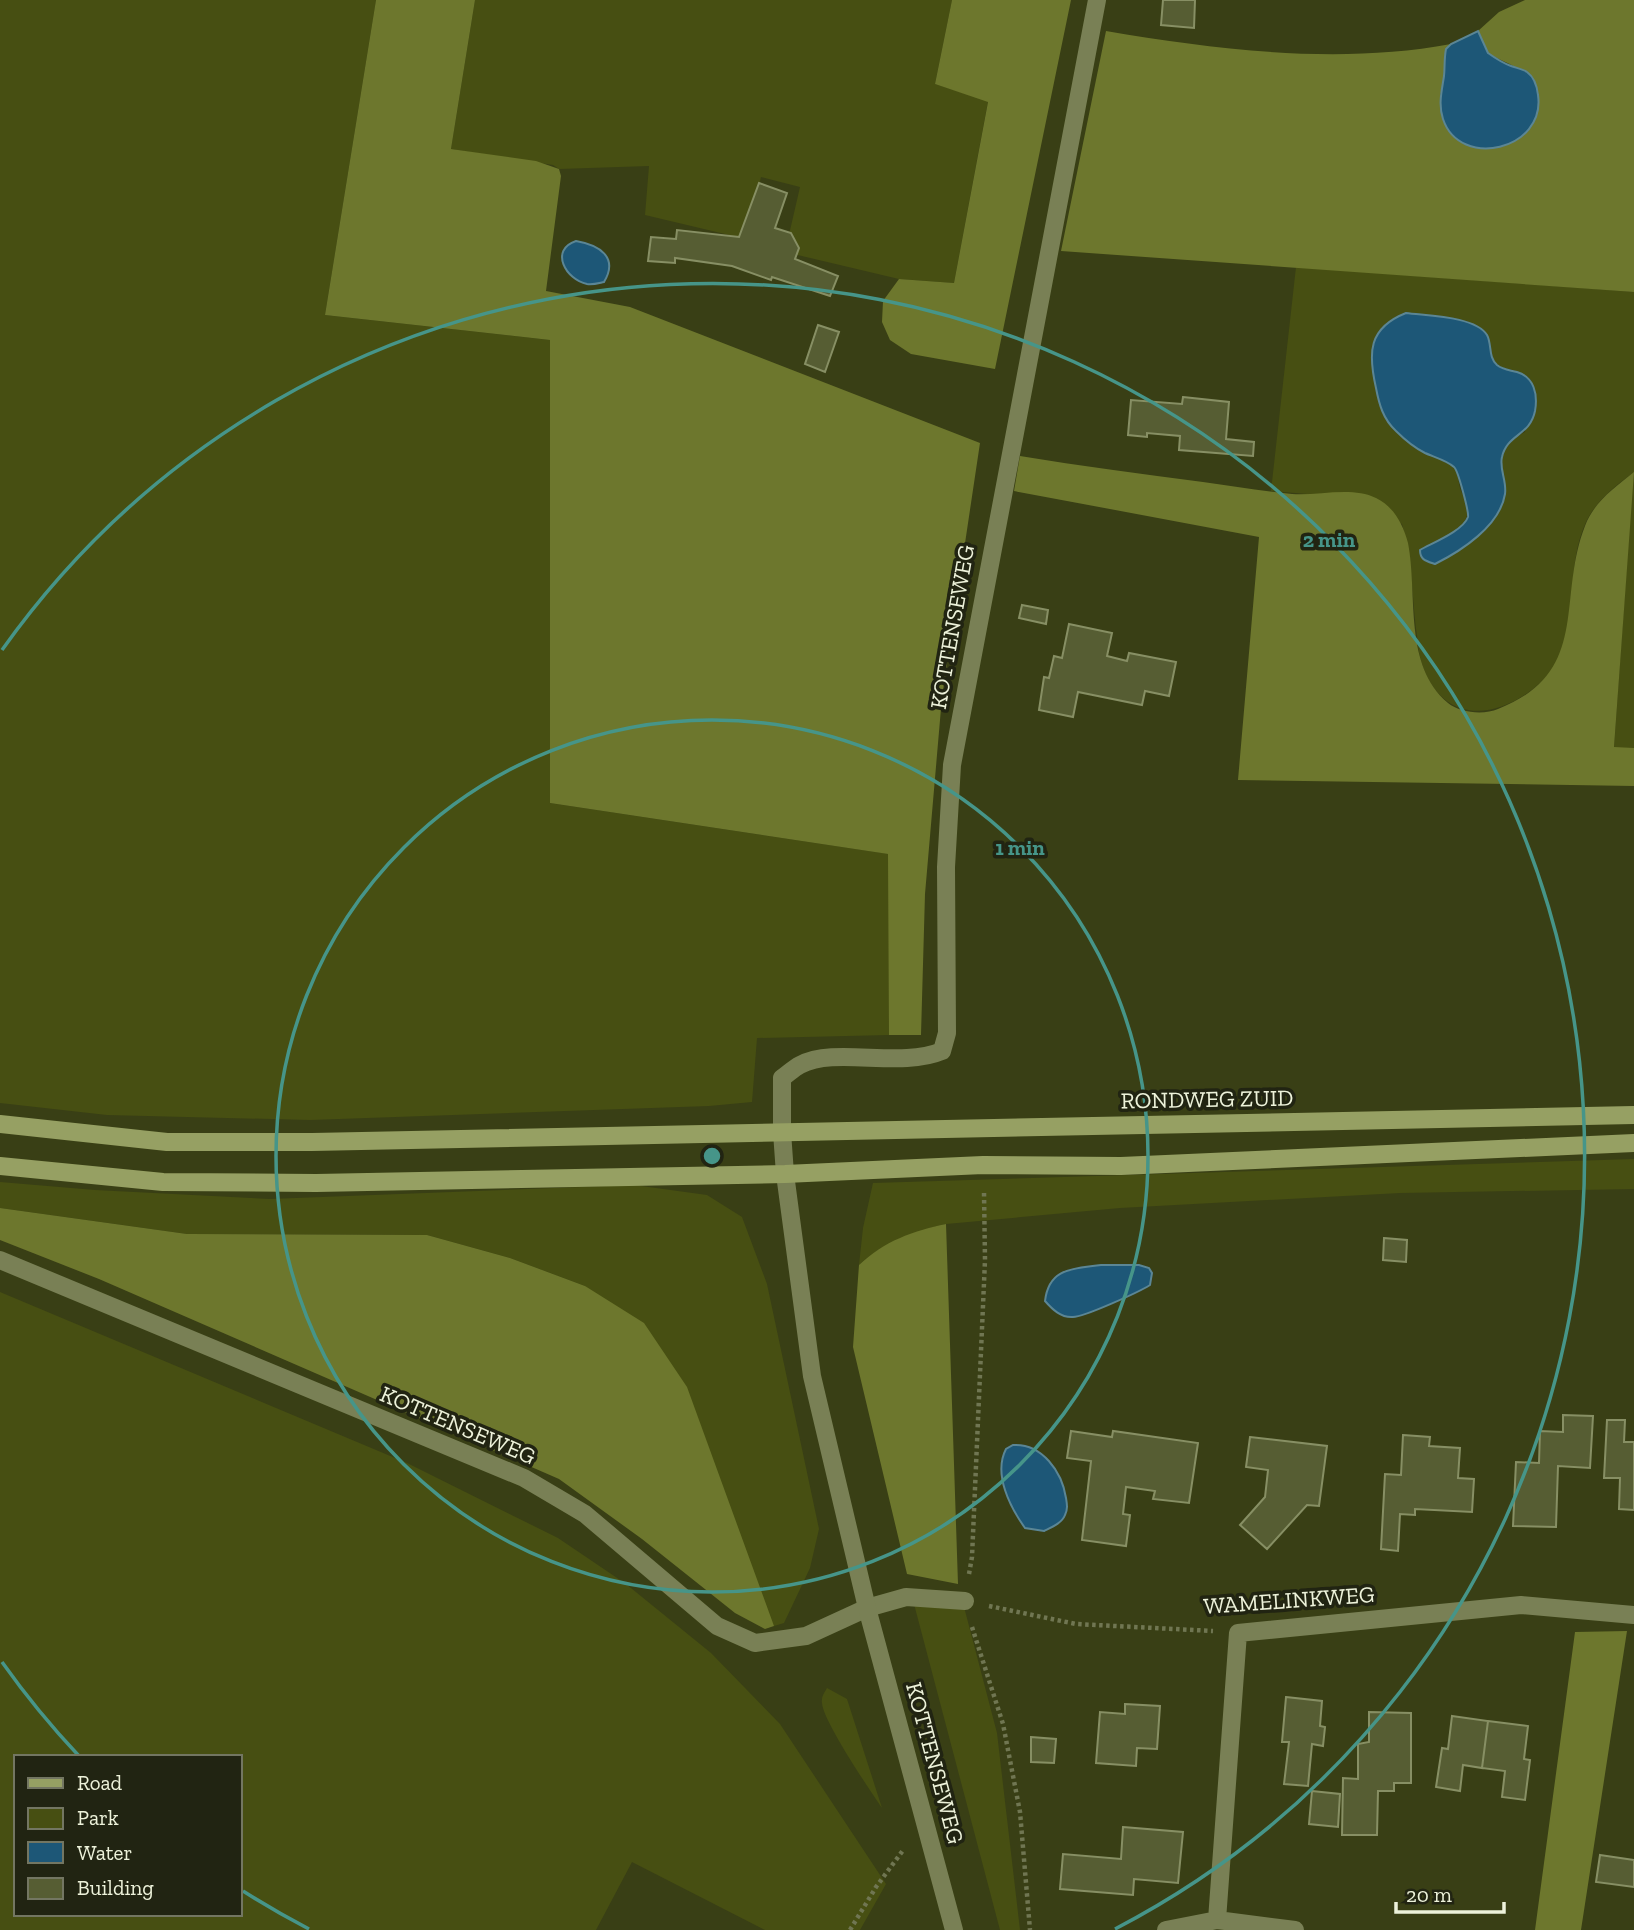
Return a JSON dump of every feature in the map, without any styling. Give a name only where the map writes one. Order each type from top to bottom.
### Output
[{"type":"main road","name":"RONDWEG ZUID","points":[[782,1132],[1634,1115]]},
{"type":"main road","points":[[0,1124],[167,1142],[326,1142],[782,1132]]},
{"type":"main road","points":[[0,1166],[163,1182],[316,1183],[785,1174],[983,1165],[1121,1166],[1634,1143]]},
{"type":"street","name":"KOTTENSEWEG","points":[[954,1930],[867,1608],[812,1376],[785,1174],[782,1078],[801,1064],[825,1058],[925,1058],[942,1051],[947,1033],[946,867],[952,765],[1097,0]]},
{"type":"street","name":"KOTTENSEWEG","points":[[0,1260],[524,1478],[585,1514],[717,1626],[755,1643],[806,1636],[867,1608]]},
{"type":"street","points":[[867,1608],[906,1597],[965,1601]]},
{"type":"street","name":"WAMELINKWEG","points":[[1238,1633],[1521,1605],[1634,1615]]},
{"type":"street","points":[[1217,1920],[1238,1633]]},
{"type":"street","points":[[1166,1930],[1217,1920],[1295,1930]]},
{"type":"path","points":[[983,1165],[985,1274],[972,1557],[965,1601],[1003,1724],[1020,1812],[1030,1930]]},
{"type":"path","name":"WAMELINKWEG","points":[[965,1601],[1076,1624],[1238,1633]]},
{"type":"path","points":[[850,1930],[876,1887],[925,1820]]},
{"type":"green space","points":[[0,0],[376,0],[325,315],[550,340],[550,803],[889,854],[889,1035],[757,1038],[752,1102],[709,1106],[310,1120],[107,1115],[0,1103]]},
{"type":"green space","points":[[376,0],[475,0],[451,149],[536,161],[559,169],[561,176],[546,291],[630,307],[980,443],[942,697],[925,894],[921,1035],[889,1035],[888,854],[550,803],[550,340],[325,315]]},
{"type":"green space","points":[[475,0],[952,0],[935,84],[988,101],[954,283],[899,279],[785,252],[800,187],[761,177],[746,239],[645,215],[649,166],[559,169],[553,165],[451,149]]},
{"type":"green space","points":[[952,0],[1071,0],[995,369],[911,354],[890,340],[882,322],[883,301],[899,279],[954,283],[988,102],[935,84]]},
{"type":"green space","points":[[1525,0],[1634,0],[1634,292],[1061,251],[1106,31],[1278,53],[1365,54],[1451,44],[1445,54],[1440,96],[1535,117],[1538,102],[1534,82],[1520,69],[1488,53],[1478,31],[1499,12]]},
{"type":"green space","points":[[1296,267],[1634,292],[1634,748],[1614,748],[1633,473],[1601,501],[1586,522],[1576,555],[1569,624],[1555,666],[1537,686],[1516,700],[1483,711],[1467,710],[1453,705],[1440,695],[1429,681],[1419,653],[1410,563],[1402,524],[1346,492],[1319,495],[1271,491]],"holes":[[[1434,318],[1467,321],[1489,340],[1491,353],[1499,365],[1531,380],[1525,432],[1504,449],[1502,469],[1505,488],[1424,561],[1420,550],[1460,527],[1468,512],[1456,472],[1444,462]]]},
{"type":"green space","points":[[1020,456],[1281,493],[1346,492],[1367,494],[1376,498],[1388,506],[1397,517],[1408,543],[1415,628],[1424,669],[1434,687],[1448,703],[1465,711],[1479,712],[1498,709],[1528,694],[1547,675],[1559,654],[1566,631],[1572,581],[1585,526],[1599,503],[1634,472],[1614,747],[1634,748],[1634,786],[1238,780],[1259,537],[1014,491]]},
{"type":"green space","points":[[1634,1159],[1634,1189],[1400,1193],[1120,1208],[946,1224],[900,1239],[878,1250],[859,1265],[863,1228],[873,1183]]},
{"type":"green space","points":[[0,1182],[270,1199],[634,1185],[707,1195],[742,1217],[767,1284],[819,1529],[810,1568],[784,1623],[774,1626],[585,1286],[510,1258],[427,1235],[187,1234],[0,1208]]},
{"type":"green space","points":[[0,1208],[187,1234],[427,1235],[510,1258],[585,1286],[644,1323],[687,1387],[774,1626],[765,1629],[735,1613],[642,1539],[559,1479],[99,1279],[0,1240]]},
{"type":"green space","points":[[946,1224],[958,1584],[907,1574],[853,1347],[859,1265],[878,1249],[900,1238]]},
{"type":"green space","points":[[0,1292],[407,1463],[558,1538],[626,1584],[711,1653],[780,1724],[886,1884],[860,1930],[765,1930],[632,1862],[596,1930],[0,1930]]},
{"type":"green space","points":[[963,1603],[997,1733],[1020,1930],[1000,1930],[914,1604]]},
{"type":"green space","points":[[1627,1631],[1581,1930],[1535,1930],[1575,1632]]},
{"type":"green space","points":[[827,1688],[847,1699],[882,1808],[824,1712],[822,1701]]},
{"type":"water","points":[[1478,31],[1488,53],[1527,72],[1538,92],[1537,114],[1529,129],[1516,140],[1500,147],[1483,148],[1466,144],[1452,135],[1443,119],[1441,97],[1446,49]]},
{"type":"water","points":[[576,241],[599,249],[608,259],[608,273],[604,282],[587,284],[567,271],[562,258],[563,251]]},
{"type":"water","points":[[1406,313],[1462,320],[1481,329],[1487,335],[1494,362],[1502,368],[1523,374],[1534,387],[1536,398],[1535,411],[1528,426],[1509,444],[1502,457],[1505,494],[1496,517],[1467,545],[1435,564],[1422,558],[1420,550],[1454,532],[1468,517],[1456,470],[1448,463],[1425,453],[1399,434],[1382,411],[1373,375],[1372,353],[1378,334],[1393,319]]},
{"type":"water","points":[[1101,1265],[1139,1265],[1149,1268],[1152,1273],[1150,1285],[1099,1309],[1073,1317],[1054,1310],[1045,1301],[1047,1290],[1057,1276],[1072,1269]]},
{"type":"water","points":[[1013,1445],[1033,1449],[1041,1454],[1055,1469],[1064,1488],[1067,1511],[1064,1518],[1044,1531],[1025,1528],[1005,1490],[1002,1459],[1006,1449]]},
{"type":"building","points":[[1163,0],[1195,0],[1194,28],[1161,25]]},
{"type":"building","points":[[759,183],[787,193],[775,228],[791,233],[799,248],[795,259],[838,276],[830,296],[732,266],[675,258],[675,263],[648,261],[651,237],[676,239],[677,230],[739,237]]},
{"type":"building","points":[[818,325],[839,332],[825,372],[805,364]]},
{"type":"building","points":[[1183,397],[1229,402],[1226,439],[1254,442],[1253,456],[1179,450],[1180,436],[1147,433],[1147,437],[1128,435],[1131,400],[1182,404]]},
{"type":"building","points":[[1022,605],[1048,610],[1046,624],[1019,618]]},
{"type":"building","points":[[1069,624],[1112,633],[1107,656],[1127,661],[1129,653],[1176,662],[1169,696],[1145,691],[1142,705],[1078,692],[1073,717],[1039,710],[1044,677],[1049,678],[1054,656],[1062,658]]},
{"type":"building","points":[[1384,1238],[1407,1240],[1406,1262],[1383,1260]]},
{"type":"building","points":[[1563,1415],[1593,1416],[1590,1468],[1558,1466],[1556,1527],[1513,1526],[1516,1462],[1539,1463],[1540,1431],[1563,1432]]},
{"type":"building","points":[[1607,1420],[1625,1420],[1624,1442],[1634,1442],[1634,1510],[1619,1509],[1620,1478],[1604,1478]]},
{"type":"building","points":[[1071,1431],[1112,1437],[1113,1431],[1198,1443],[1189,1503],[1153,1499],[1155,1491],[1126,1487],[1123,1514],[1130,1515],[1126,1546],[1082,1540],[1091,1461],[1067,1458]]},
{"type":"building","points":[[1403,1435],[1430,1437],[1429,1446],[1460,1448],[1458,1478],[1474,1479],[1472,1512],[1415,1509],[1415,1515],[1400,1514],[1398,1551],[1381,1549],[1385,1474],[1401,1475]]},
{"type":"building","points":[[1250,1437],[1327,1446],[1319,1506],[1307,1505],[1267,1549],[1240,1525],[1265,1497],[1268,1470],[1246,1467]]},
{"type":"building","points":[[1286,1697],[1322,1701],[1320,1726],[1325,1727],[1323,1746],[1312,1744],[1308,1786],[1284,1784],[1289,1742],[1282,1742]]},
{"type":"building","points":[[1125,1704],[1160,1706],[1157,1749],[1137,1748],[1136,1766],[1096,1763],[1100,1712],[1125,1714]]},
{"type":"building","points":[[1369,1712],[1411,1713],[1411,1783],[1394,1783],[1394,1791],[1378,1791],[1377,1835],[1342,1835],[1343,1778],[1358,1779],[1358,1744],[1369,1742]]},
{"type":"building","points":[[1452,1716],[1488,1721],[1482,1768],[1463,1765],[1460,1791],[1436,1787],[1442,1748],[1448,1749]]},
{"type":"building","points":[[1488,1721],[1528,1726],[1524,1759],[1530,1760],[1525,1800],[1502,1797],[1505,1771],[1482,1768]]},
{"type":"building","points":[[1031,1737],[1056,1739],[1054,1763],[1031,1762]]},
{"type":"building","points":[[1312,1791],[1340,1794],[1338,1827],[1309,1824]]},
{"type":"building","points":[[1123,1827],[1183,1832],[1178,1883],[1134,1879],[1133,1895],[1060,1889],[1063,1854],[1121,1859]]},
{"type":"building","points":[[1600,1855],[1634,1860],[1634,1887],[1596,1882]]}]
